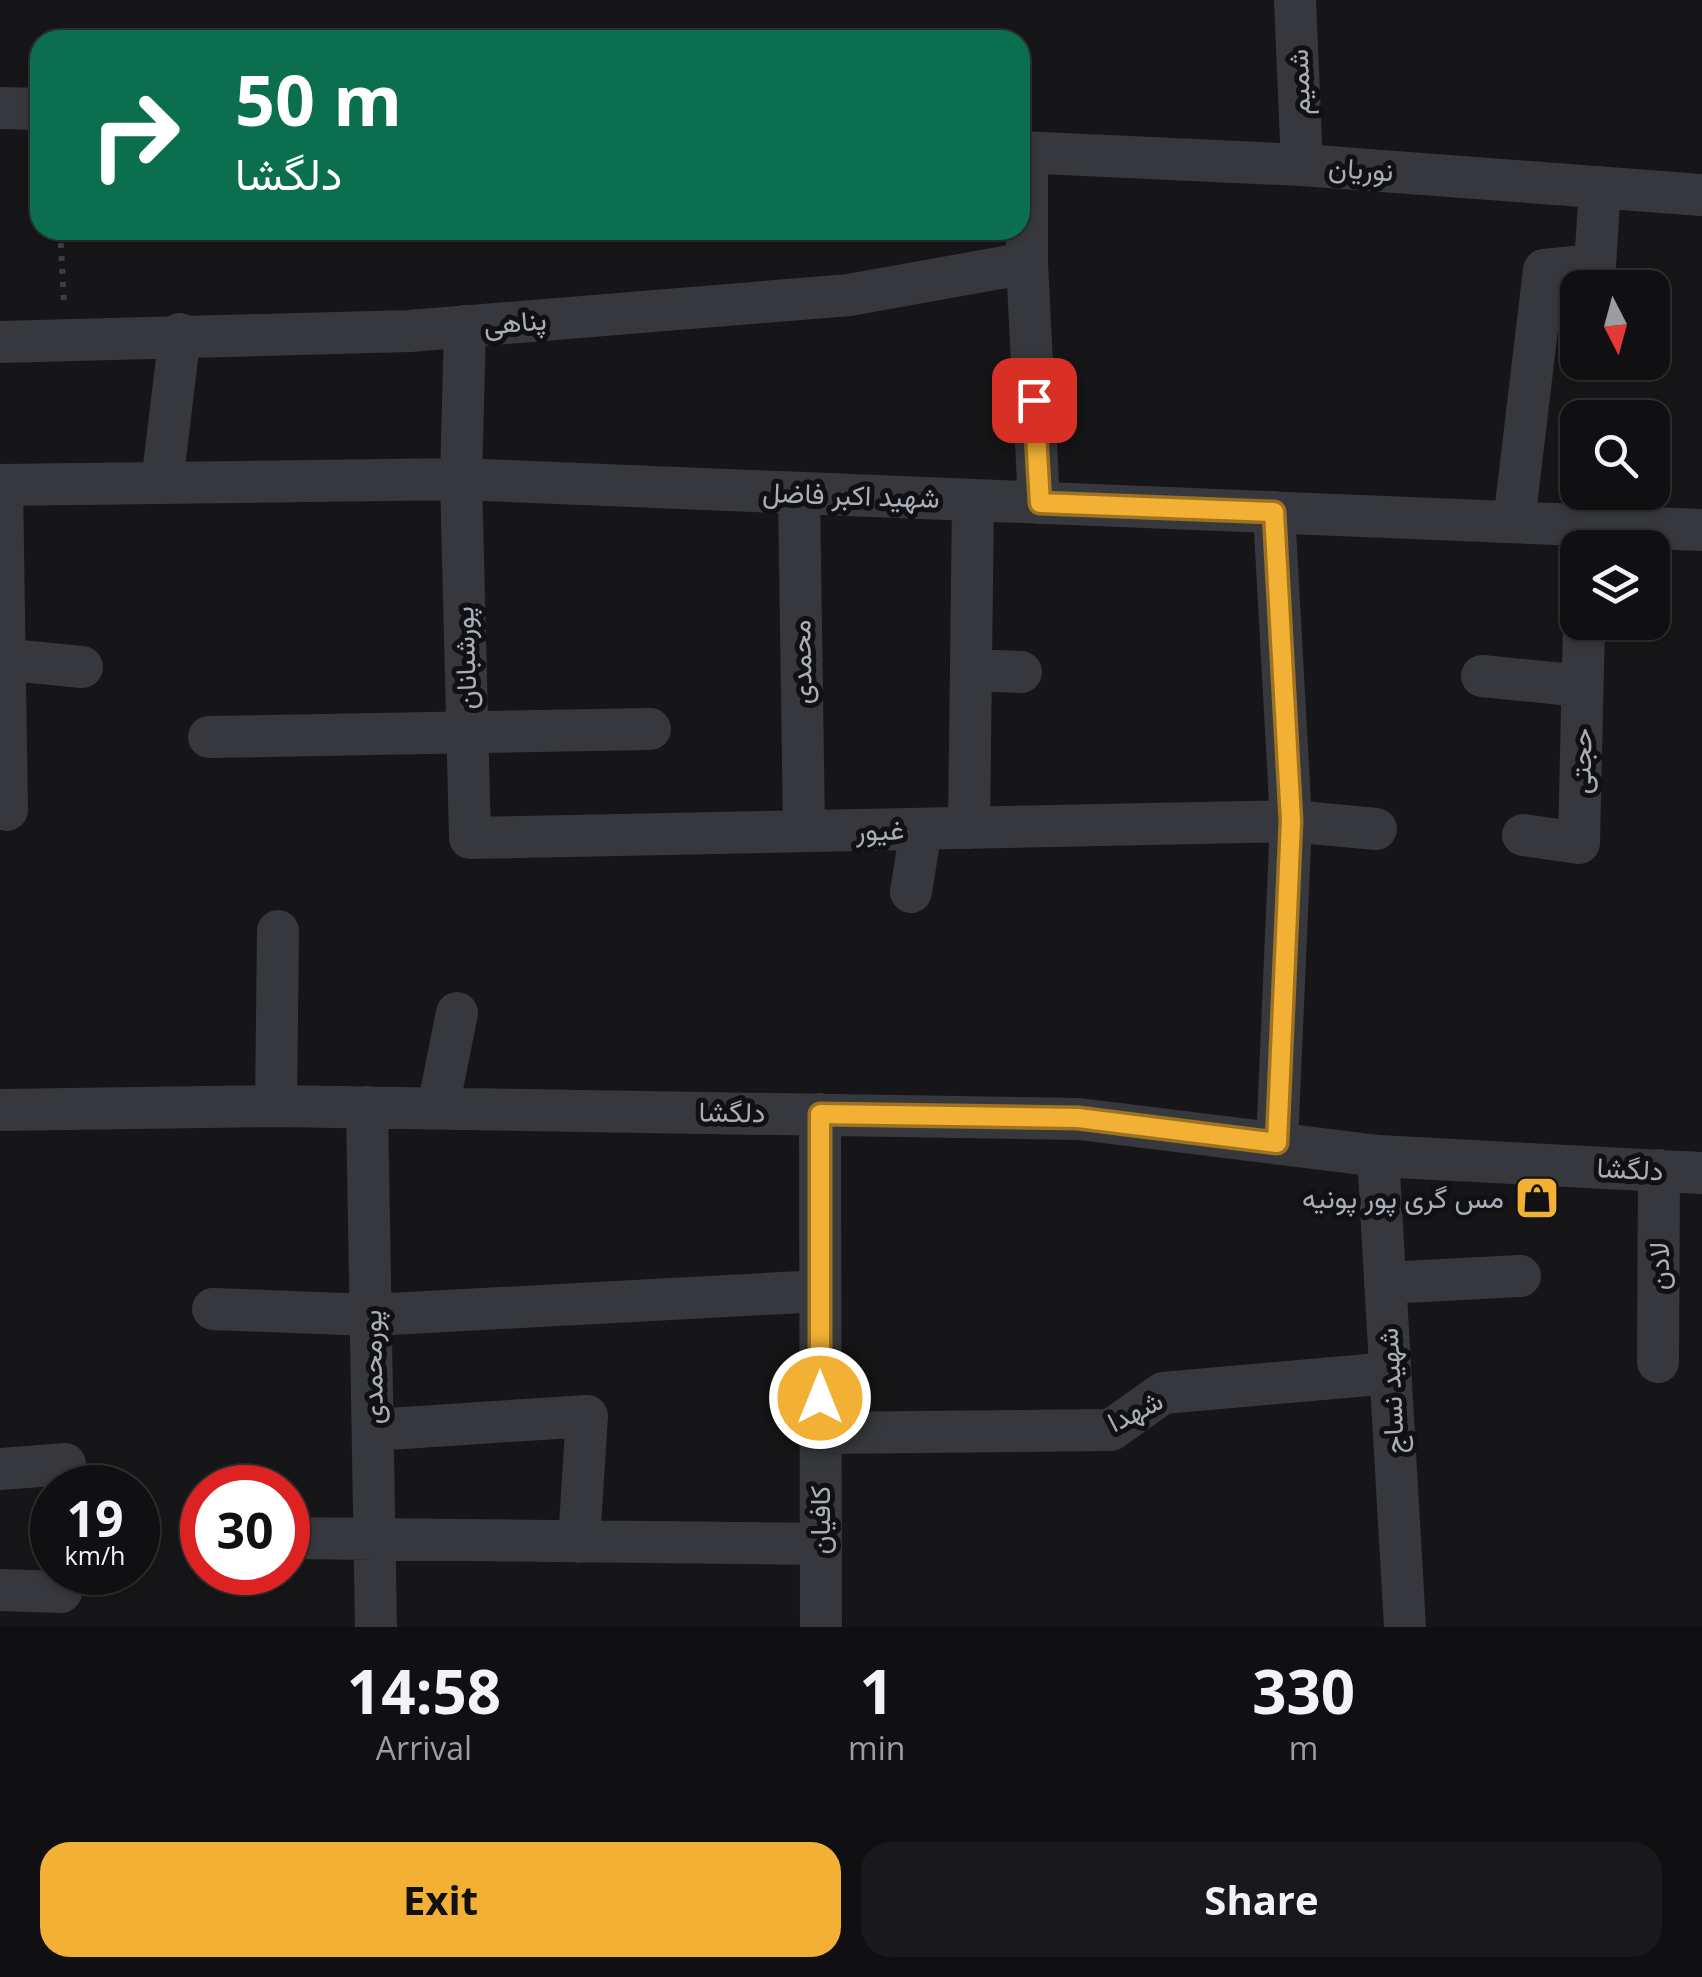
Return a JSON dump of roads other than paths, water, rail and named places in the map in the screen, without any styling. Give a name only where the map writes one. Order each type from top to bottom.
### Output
[{"type":"street","name":"شمیم","points":[[1295,0],[1302,165]]},
{"type":"street","points":[[0,108],[30,109]]},
{"type":"street","name":"نوریان","points":[[1030,152],[1302,165],[1702,195]]},
{"type":"street","points":[[1514,522],[1544,270],[1595,265],[1600,187]]},
{"type":"street","points":[[1025,240],[1040,503]]},
{"type":"street","name":"پناهی","points":[[0,342],[465,326],[849,295],[1026,262]]},
{"type":"street","name":"پورشبانان","points":[[465,326],[460,478],[470,838]]},
{"type":"street","points":[[162,482],[180,334]]},
{"type":"street","name":"شهید اکبر فاضل","points":[[1,485],[460,478],[1514,522],[1560,531]]},
{"type":"street","points":[[1,485],[4,783]]},
{"type":"street","name":"محمدی","points":[[799,492],[804,831]]},
{"type":"street","points":[[969,828],[973,500]]},
{"type":"street","points":[[1274,512],[1291,821],[1277,1143]]},
{"type":"street","name":"شهید اکبر فاضل","points":[[1670,532],[1702,530]]},
{"type":"street","name":"حجتی","points":[[1523,835],[1579,843],[1583,640]]},
{"type":"street","points":[[2,659],[82,667]]},
{"type":"street","points":[[971,670],[1021,672]]},
{"type":"street","points":[[1482,676],[1582,686]]},
{"type":"street","points":[[208,737],[650,729]]},
{"type":"street","name":"غیور","points":[[470,838],[1291,821],[1376,830]]},
{"type":"street","points":[[912,892],[920,829]]},
{"type":"street","points":[[276,1106],[278,931]]},
{"type":"street","points":[[438,1108],[457,1013]]},
{"type":"street","name":"دلگشا","points":[[0,1110],[276,1106],[1078,1118],[1378,1156],[1702,1173]]},
{"type":"street","name":"پورمحمدی","points":[[367,1107],[376,1627]]},
{"type":"street","name":"کافیان","points":[[820,1114],[820,1627]]},
{"type":"street","name":"شهید نساج","points":[[1378,1156],[1404,1627]]},
{"type":"street","name":"لادن","points":[[1658,1362],[1660,1170]]},
{"type":"street","points":[[1385,1282],[1520,1276]]},
{"type":"street","points":[[213,1309],[371,1314],[820,1291]]},
{"type":"street","name":"شهدا","points":[[820,1433],[1111,1430],[1163,1393],[1390,1374]]},
{"type":"street","points":[[373,1430],[587,1416],[579,1542]]},
{"type":"street","points":[[0,1469],[65,1464]]},
{"type":"street","points":[[310,1539],[820,1544]]},
{"type":"street","points":[[0,1590],[30,1591]]},
{"type":"place","name":"مس گری پور پونیه","points":[[1537,1198]]}]
